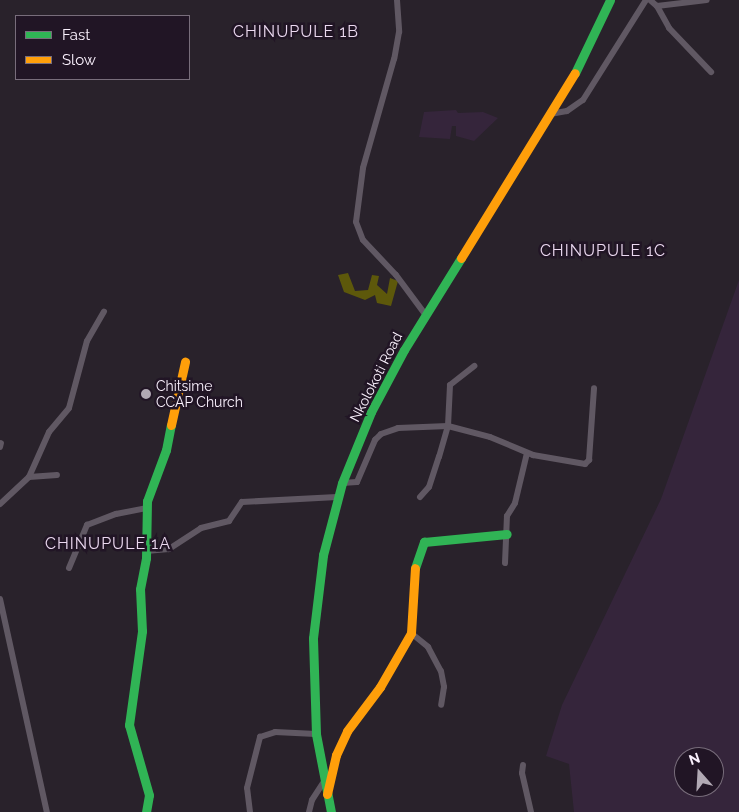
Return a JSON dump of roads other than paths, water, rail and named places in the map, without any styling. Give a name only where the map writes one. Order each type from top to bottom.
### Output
[{"type":"main road","name":"Nkolokoti Road","points":[[331,812],[323,783],[316,734],[313,638],[318,584],[342,483],[371,412],[425,314],[586,54],[610,0]]},
{"type":"main road","points":[[146,812],[149,795],[129,725],[142,631],[140,588],[146,551],[147,508],[169,441],[185,362]]},
{"type":"main road","points":[[327,796],[336,755],[347,731],[380,687],[411,633],[414,572],[418,552],[424,542],[457,536],[507,534]]},
{"type":"street","points":[[396,0],[399,27],[394,59],[363,168],[356,222],[364,240],[396,275],[425,314]]},
{"type":"street","points":[[550,114],[567,111],[583,100],[648,0],[657,6],[669,28],[711,72]]},
{"type":"street","points":[[657,6],[707,0]]},
{"type":"street","points":[[0,504],[30,477],[48,432],[68,408],[87,341],[104,312]]},
{"type":"street","points":[[420,497],[429,487],[448,426],[450,385],[474,366]]},
{"type":"street","points":[[342,483],[358,481],[370,449],[382,434],[398,428],[448,426],[490,437],[527,453],[588,462],[594,388]]},
{"type":"street","points":[[505,563],[508,516],[515,503],[527,453]]},
{"type":"street","points":[[30,477],[57,475]]},
{"type":"street","points":[[146,551],[169,549],[201,528],[229,521],[239,502],[338,497]]},
{"type":"street","points":[[69,568],[87,526],[116,514],[147,508]]},
{"type":"street","points":[[0,599],[47,812]]},
{"type":"street","points":[[411,633],[428,648],[442,671],[444,687],[441,704]]},
{"type":"street","points":[[250,812],[247,788],[260,737],[275,732],[316,734]]},
{"type":"street","points":[[523,765],[531,812]]},
{"type":"street","points":[[309,812],[312,800],[323,783]]},
{"type":"place","name":"Chitsime CCAP Church","points":[[146,394]]},
{"type":"district","name":"CHINUPULE 1B","points":[[296,32]]},
{"type":"district","name":"CHINUPULE 1C","points":[[603,251]]},
{"type":"district","name":"CHINUPULE 1A","points":[[108,544]]}]
